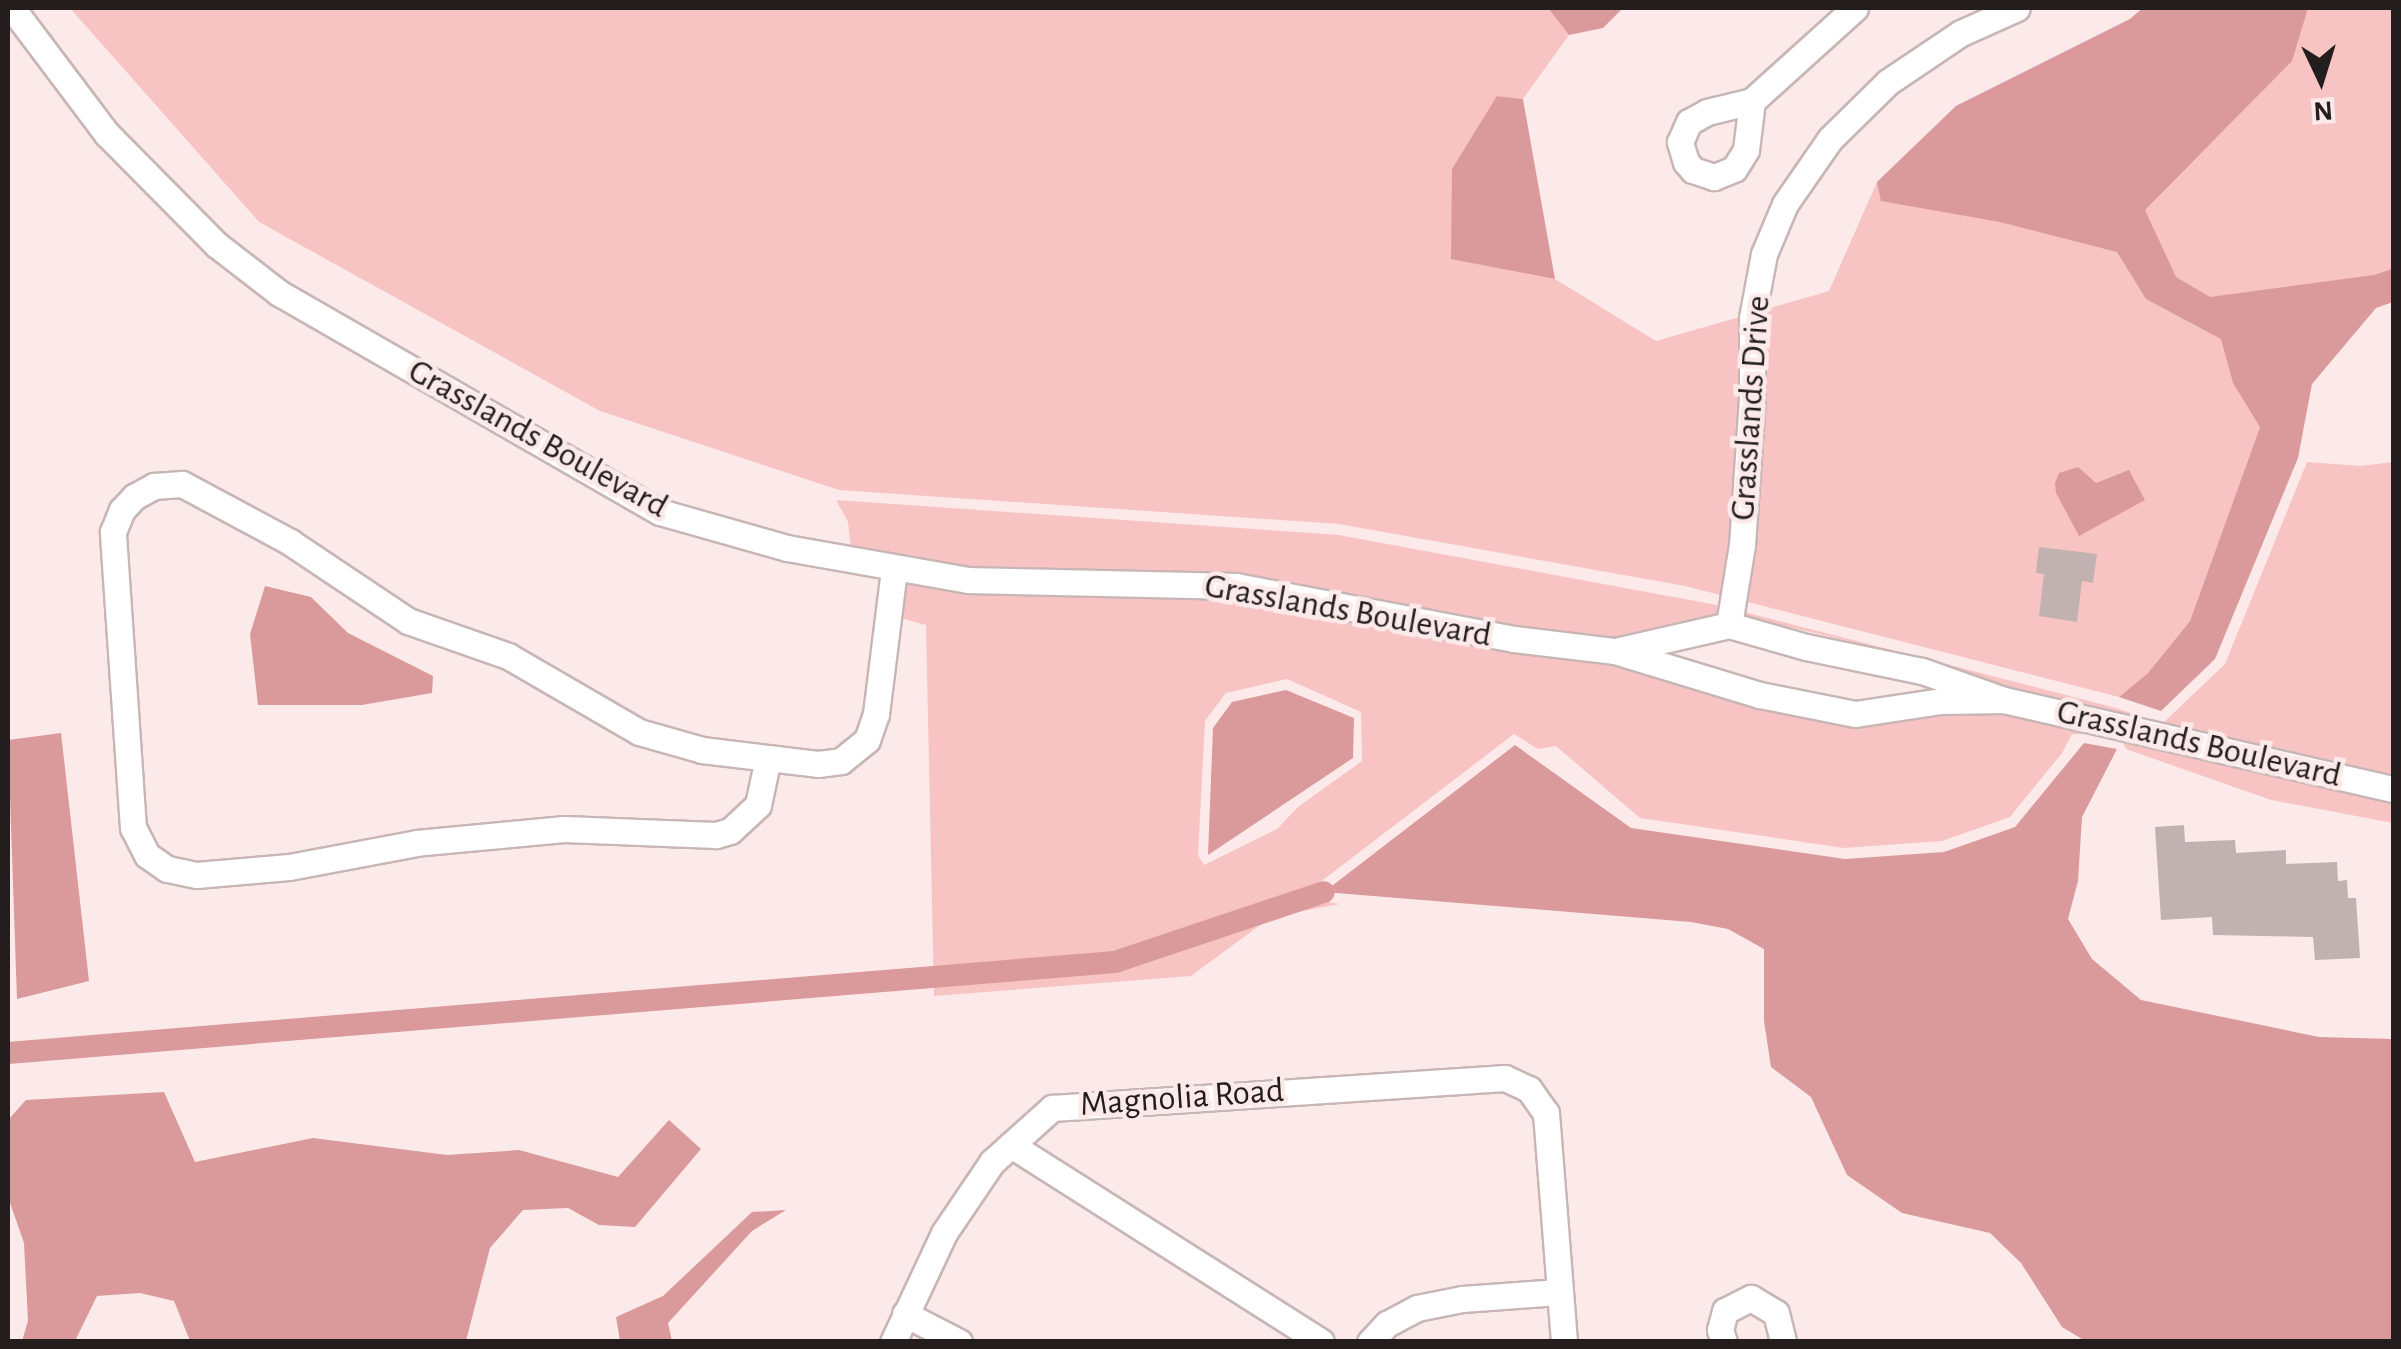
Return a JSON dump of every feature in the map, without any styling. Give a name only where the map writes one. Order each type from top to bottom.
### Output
[{"type":"street","name":"Grasslands Boulevard","points":[[12,8],[107,134],[217,245],[279,293],[660,512],[787,548],[968,580],[1236,586],[1514,639],[1615,652],[1760,695],[1855,714],[1940,701],[2004,700]]},
{"type":"street","points":[[1752,102],[1855,8]]},
{"type":"street","name":"Grasslands Drive","points":[[1729,625],[1742,545],[1752,399],[1752,318],[1764,254],[1785,204],[1830,139],[1888,82],[1960,33],[2018,8]]},
{"type":"street","points":[[768,758],[758,805],[730,831],[716,834],[564,828],[418,843],[289,868],[196,875],[166,870],[147,855],[133,828],[113,532],[122,510],[134,497],[154,486],[192,486],[290,542],[408,621],[508,656],[639,732],[702,750],[818,764],[841,761],[868,740],[876,714],[894,568]]},
{"type":"street","name":"Grasslands Boulevard","points":[[1615,652],[1729,625],[1806,647],[1922,671],[2004,700],[2394,788]]},
{"type":"street","name":"Magnolia Road","points":[[893,1342],[944,1234],[992,1162],[1042,1114],[1064,1105],[1505,1078],[1534,1094],[1546,1112],[1560,1292]]},
{"type":"street","points":[[1012,1144],[1321,1342]]},
{"type":"street","points":[[1370,1342],[1387,1324],[1417,1308],[1462,1299],[1560,1292],[1564,1342]]},
{"type":"street","points":[[1724,1342],[1720,1330],[1725,1312],[1740,1300],[1751,1298],[1776,1313],[1783,1342]]},
{"type":"street","points":[[905,1314],[959,1342]]},
{"type":"shaded area","points":[[70,8],[1548,8],[1569,35],[1523,99],[1497,96],[1451,258],[1555,279],[1656,341],[1829,291],[1877,182],[1956,106],[2130,19],[2143,8],[2393,8],[2393,268],[2374,275],[2260,427],[2190,621],[2148,673],[2119,697],[1685,586],[1339,524],[839,490],[600,411],[259,222]]},
{"type":"shaded area","points":[[1548,8],[1623,8],[1603,28],[1569,35]]},
{"type":"shaded area","points":[[2143,8],[2308,8],[2292,61],[2145,210],[2176,277],[2210,297],[2374,275],[2394,268],[2393,302],[2376,308],[2312,384],[2298,458],[2215,659],[2161,711],[2119,697],[2148,673],[2190,621],[2260,427],[2233,383],[2221,339],[2146,299],[2117,252],[2000,222],[1881,201],[1877,182],[1956,106],[2130,19]]},
{"type":"shaded area","points":[[1497,96],[1523,99],[1555,279],[1451,259],[1452,169]]},
{"type":"shaded area","points":[[2307,462],[2361,466],[2393,462],[2393,776],[2015,690],[1924,659],[1743,616],[1744,612],[2116,708],[2158,722],[2164,722],[2225,664]]},
{"type":"shaded area","points":[[2078,467],[2096,483],[2129,470],[2145,500],[2079,536],[2056,493],[2055,483],[2059,473]]},
{"type":"shaded area","points":[[836,500],[1339,535],[1722,606],[1720,614],[1615,638],[1515,627],[1236,574],[969,567],[851,548],[848,522]]},
{"type":"shaded area","points":[[904,582],[968,592],[1235,599],[1512,651],[1615,665],[1757,707],[1853,726],[1941,714],[2002,713],[2096,734],[2072,734],[2062,753],[2010,817],[1942,841],[1844,848],[1640,818],[1556,746],[1538,749],[1514,734],[1319,883],[1315,892],[1318,900],[1340,904],[1271,917],[1191,976],[934,996],[926,625],[900,618]],"holes":[[[1287,679],[1361,712],[1362,761],[1298,807],[1277,829],[1204,865],[1198,855],[1205,721],[1226,693]]]},
{"type":"shaded area","points":[[265,586],[311,597],[348,633],[433,676],[432,693],[362,705],[258,705],[250,634]]},
{"type":"shaded area","points":[[1286,690],[1354,718],[1353,758],[1208,855],[1213,728],[1232,702]]},
{"type":"shaded area","points":[[61,733],[89,981],[17,999],[8,740]]},
{"type":"shaded area","points":[[2122,740],[2393,801],[2393,823],[2271,800],[2126,749]]},
{"type":"shaded area","points":[[2084,743],[2117,749],[2082,817],[2078,881],[2068,919],[2092,959],[2141,1000],[2319,1037],[2393,1039],[2393,1341],[2087,1342],[2062,1327],[2021,1263],[1990,1233],[1902,1213],[1847,1175],[1811,1097],[1771,1067],[1764,1021],[1764,949],[1728,929],[1691,922],[1324,892],[1515,745],[1631,828],[1845,859],[1944,852],[2015,827]]},
{"type":"shaded area","points":[[164,1092],[195,1162],[313,1138],[447,1155],[519,1150],[618,1177],[669,1120],[701,1149],[635,1227],[599,1225],[568,1208],[523,1210],[490,1248],[466,1341],[190,1341],[174,1301],[140,1293],[97,1296],[75,1341],[22,1341],[28,1321],[24,1243],[8,1197],[8,1120],[26,1100]]},
{"type":"shaded area","points":[[786,1210],[752,1231],[668,1323],[672,1341],[620,1341],[616,1317],[663,1296],[752,1212]]},
{"type":"building","points":[[2039,547],[2097,554],[2093,583],[2082,581],[2077,622],[2039,616],[2044,574],[2036,573]]},
{"type":"building","points":[[2184,825],[2185,842],[2235,840],[2236,853],[2286,850],[2286,864],[2337,862],[2338,881],[2347,880],[2348,898],[2356,898],[2360,958],[2315,960],[2313,937],[2213,935],[2212,917],[2161,920],[2155,827]]},
{"type":"waterway","points":[[8,1053],[1115,962],[1324,892]]}]
